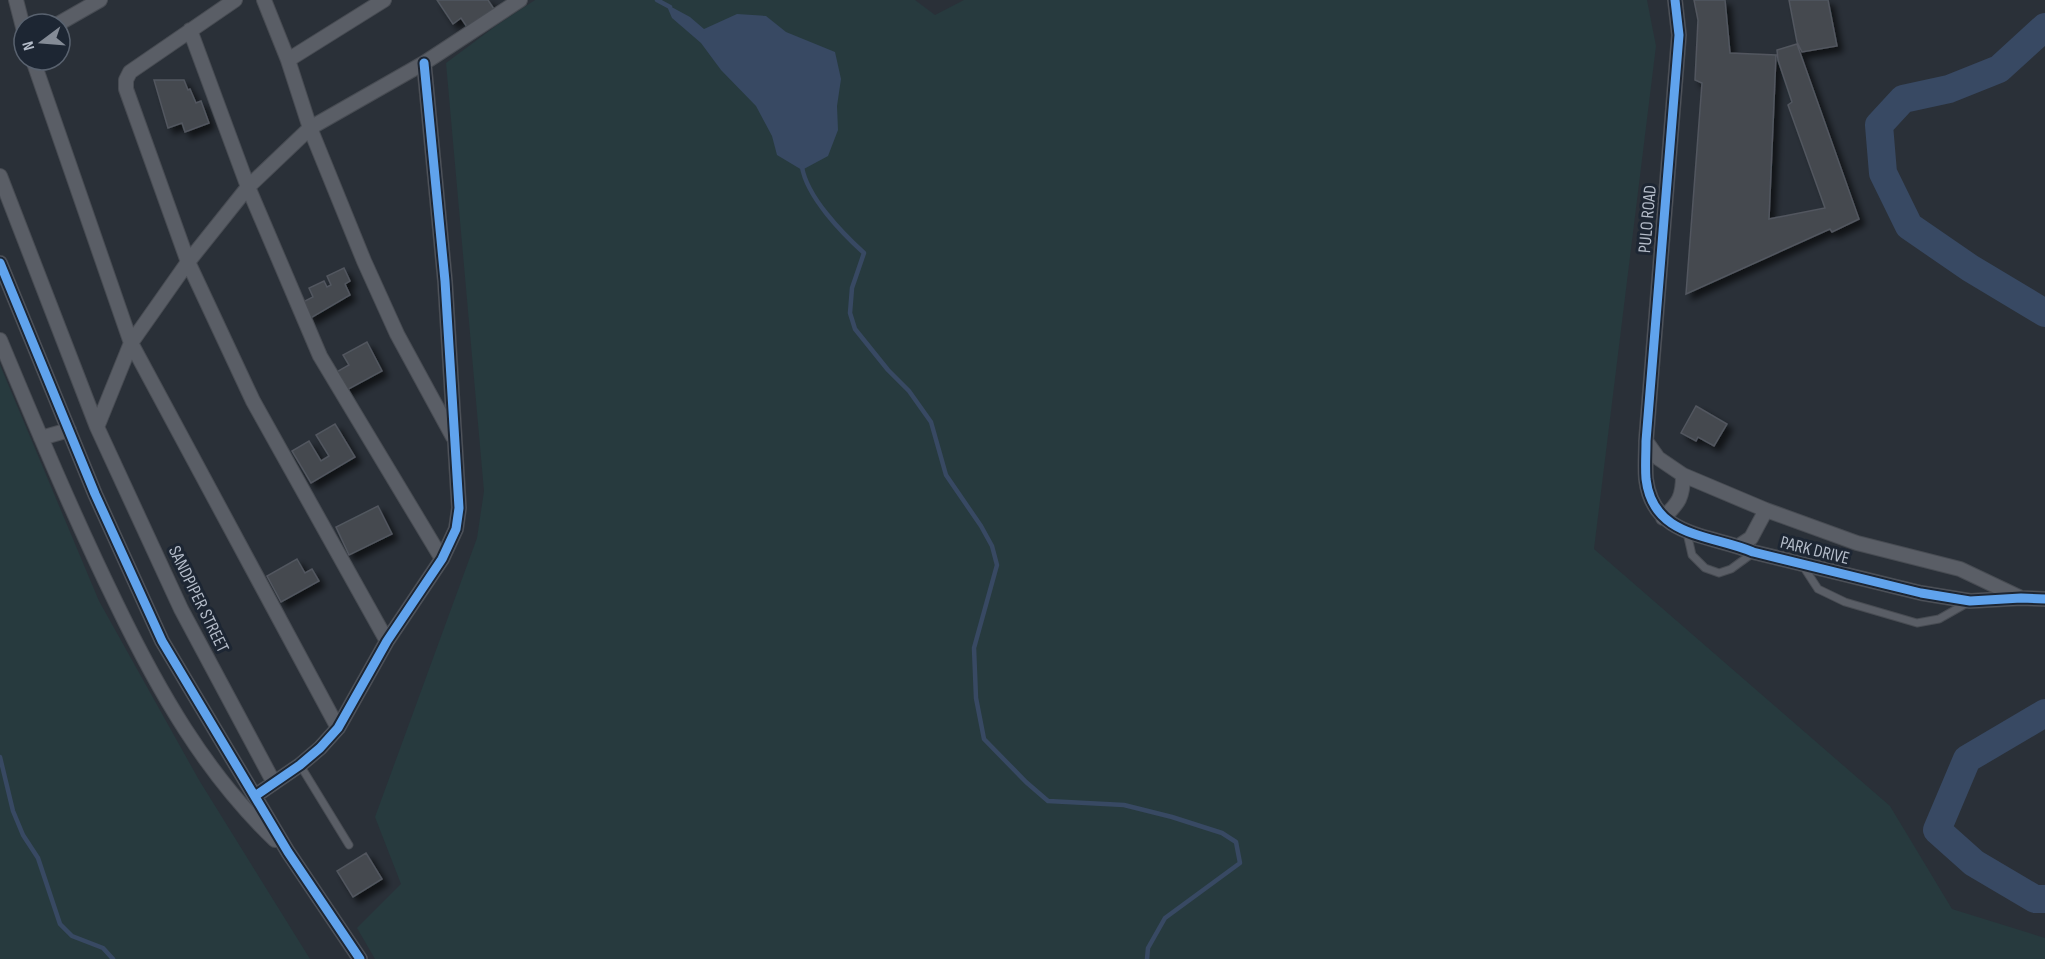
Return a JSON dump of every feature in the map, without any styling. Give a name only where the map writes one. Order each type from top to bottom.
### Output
[{"type":"street","points":[[72,16],[100,0]]},
{"type":"street","points":[[235,0],[130,72],[126,80],[126,89],[188,262],[253,401],[387,641]]},
{"type":"street","points":[[264,0],[288,60],[310,128],[364,261],[397,334],[455,441]]},
{"type":"street","points":[[288,60],[384,0]]},
{"type":"street","points":[[97,428],[131,343],[188,262],[248,187],[310,128],[424,63],[520,0]]},
{"type":"street","name":"PULO ROAD","points":[[1646,441],[1678,34],[1675,0]]},
{"type":"street","points":[[189,30],[248,187],[320,356],[442,559]]},
{"type":"street","points":[[255,796],[300,765],[338,728],[387,641],[442,559],[456,529],[459,508],[445,281],[424,63]]},
{"type":"street","points":[[37,72],[131,343],[338,728]]},
{"type":"street","name":"SANDPIPER STREET","points":[[0,176],[97,428],[181,609],[274,783]]},
{"type":"street","points":[[0,263],[95,494],[162,641],[288,852],[360,959]]},
{"type":"street","points":[[0,340],[94,559],[145,663],[186,732],[216,775],[250,816],[288,852]]},
{"type":"street","points":[[41,438],[69,430]]},
{"type":"street","name":"PARK DRIVE","points":[[1646,441],[1658,458],[1683,475],[1766,510],[1857,543],[1960,569],[2020,598]]},
{"type":"street","name":"PARK DRIVE","points":[[1646,441],[1646,479],[1652,503],[1663,518],[1686,533],[1739,546],[1753,552],[1921,593],[1970,601],[2045,599]]},
{"type":"street","points":[[1663,518],[1676,506],[1683,494],[1683,475]]},
{"type":"street","name":"PARK DRIVE","points":[[1739,546],[1751,538],[1766,510]]},
{"type":"lane","points":[[1686,533],[1692,555],[1705,568],[1719,573],[1731,569],[1753,552]]},
{"type":"lane","points":[[1801,563],[1818,589],[1845,602],[1917,623],[1939,619],[1970,601]]},
{"type":"lane","points":[[300,765],[349,845]]},
{"type":"green space","points":[[535,0],[915,0],[935,15],[964,0],[1647,0],[1656,46],[1594,549],[1890,806],[1952,909],[2045,938],[2045,959],[375,959],[357,928],[401,884],[375,817],[477,538],[484,491],[446,63]]},
{"type":"green space","points":[[0,365],[99,601],[199,780],[310,959],[0,959]]},
{"type":"water","points":[[666,4],[690,17],[704,29],[737,14],[766,16],[786,32],[835,52],[841,79],[837,106],[838,130],[828,156],[802,170],[777,155],[772,136],[756,106],[721,70],[701,43],[672,18]]},
{"type":"building","points":[[437,0],[488,0],[494,9],[467,27],[461,18],[453,24]]},
{"type":"building","points":[[1694,0],[1725,0],[1730,53],[1776,55],[1769,219],[1825,208],[1788,105],[1792,102],[1778,60],[1777,50],[1797,44],[1859,219],[1832,232],[1830,229],[1686,294],[1702,83],[1695,80],[1698,20]]},
{"type":"building","points":[[1789,0],[1828,0],[1837,46],[1802,52],[1797,42]]},
{"type":"building","points":[[154,80],[184,80],[196,103],[201,101],[209,123],[185,132],[182,123],[168,128]]},
{"type":"building","points":[[344,268],[350,281],[345,284],[350,295],[309,319],[301,303],[313,297],[309,288],[324,281],[327,287],[331,285],[327,276]]},
{"type":"building","points":[[367,342],[382,371],[343,392],[333,374],[349,365],[343,355]]},
{"type":"building","points":[[1696,406],[1727,424],[1714,446],[1698,437],[1696,441],[1681,433]]},
{"type":"building","points":[[335,424],[355,457],[311,483],[292,451],[309,441],[321,461],[329,456],[316,435]]},
{"type":"building","points":[[378,506],[392,534],[349,555],[336,527]]},
{"type":"building","points":[[297,559],[305,573],[312,569],[319,581],[281,602],[267,576]]},
{"type":"building","points":[[366,853],[382,879],[353,897],[337,871]]},
{"type":"waterway","points":[[657,0],[670,7]]},
{"type":"waterway","points":[[2045,27],[1999,69],[1949,89],[1903,99],[1879,125],[1883,173],[1909,226],[1970,268],[2045,313]]},
{"type":"waterway","points":[[802,167],[805,178],[818,202],[836,225],[864,253],[852,288],[850,313],[855,329],[888,370],[909,391],[931,422],[946,475],[992,546],[997,565],[974,648],[976,698],[984,739],[1048,801],[1124,805],[1222,833],[1236,842],[1240,863],[1165,918],[1148,948],[1147,959]]},
{"type":"waterway","points":[[2045,713],[1967,759],[1937,830],[1974,863],[2035,899],[2045,899]]},
{"type":"waterway","points":[[0,757],[13,811],[23,835],[38,858],[60,924],[72,936],[103,948],[113,959]]},
{"type":"cycle path","points":[[1675,0],[1679,35],[1646,441],[1646,479],[1651,498],[1660,513],[1672,523],[1702,537],[1753,552],[1921,593],[1970,601],[2045,599]]},
{"type":"cycle path","points":[[255,796],[300,765],[338,728],[387,641],[442,559],[456,529],[459,508],[445,281],[424,63]]},
{"type":"cycle path","points":[[0,263],[95,494],[162,641],[288,852],[360,959]]}]
